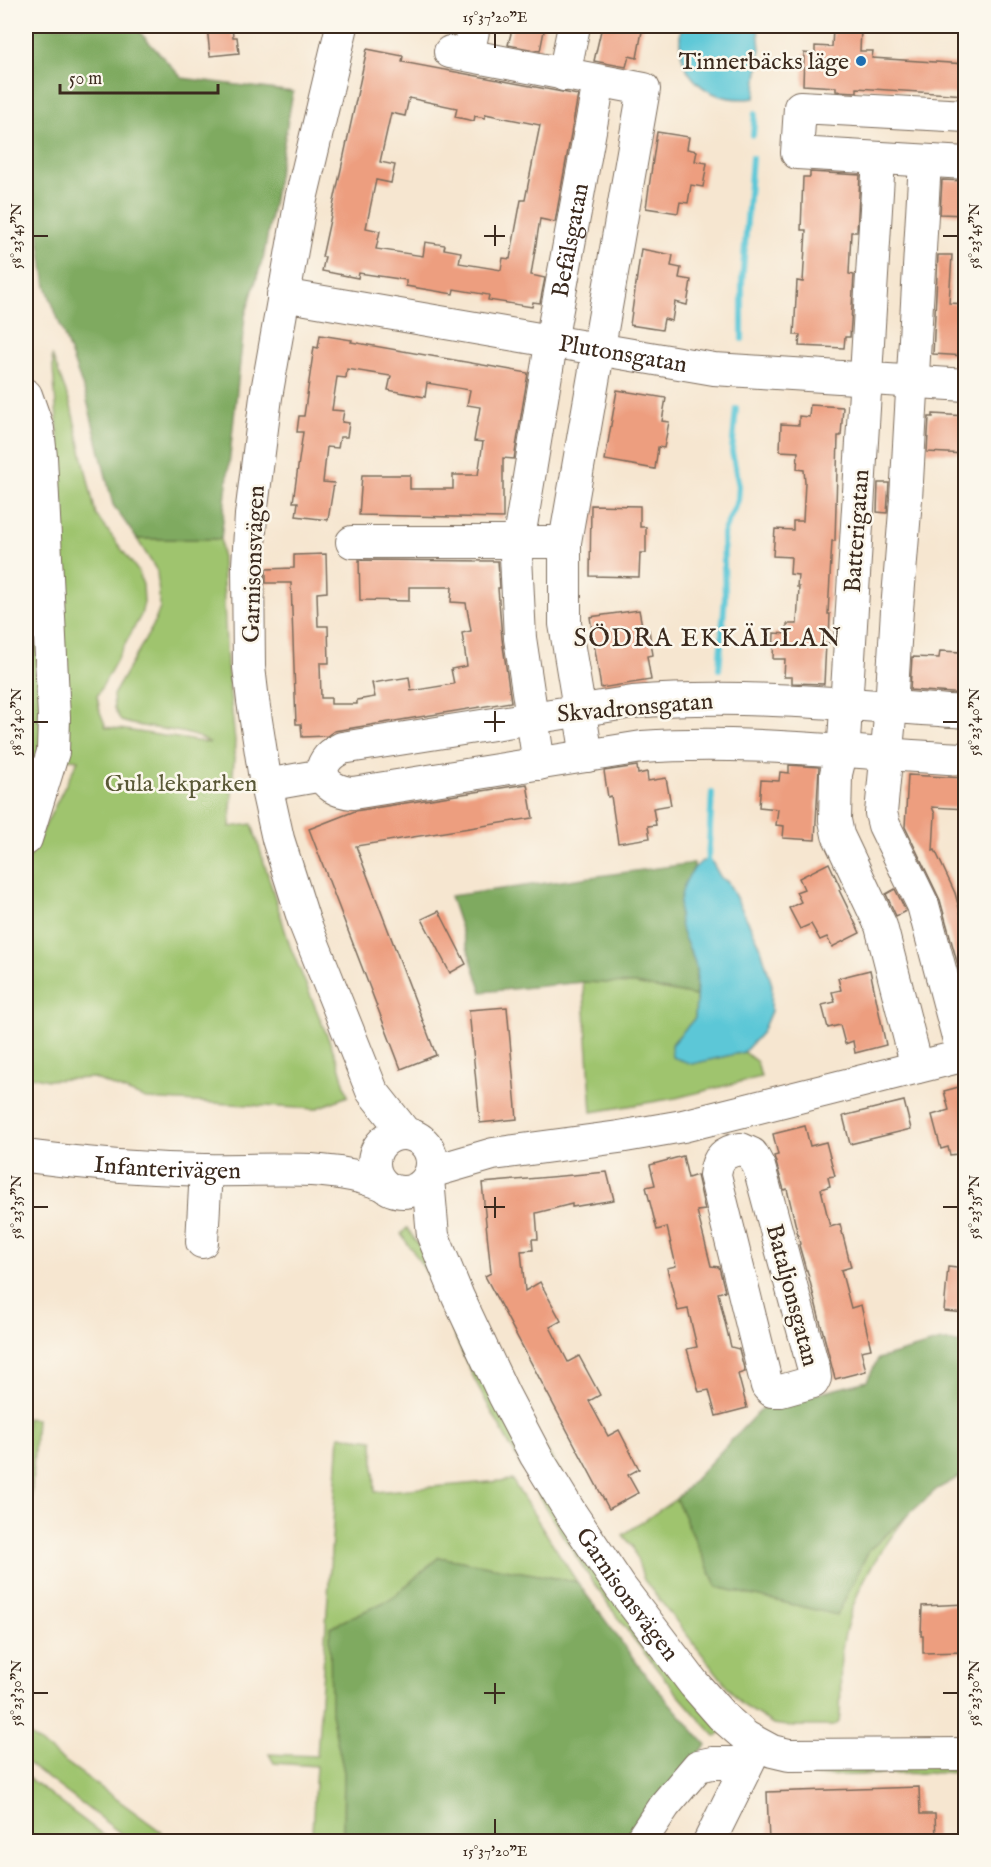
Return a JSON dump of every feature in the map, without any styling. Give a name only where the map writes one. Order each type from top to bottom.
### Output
[{"type":"street","name":"Garnisonsvägen","points":[[342,26],[300,199],[282,295],[261,438],[248,566],[249,666],[260,752],[280,847],[304,921],[372,1091],[377,1150]]},
{"type":"street","points":[[564,75],[574,26]]},
{"type":"street","points":[[464,44],[564,75],[598,82]]},
{"type":"street","name":"Befälsgatan","points":[[539,764],[519,628],[517,542],[598,82],[644,89],[565,542],[565,624],[587,756]]},
{"type":"street","points":[[966,116],[800,107],[797,153],[966,164]]},
{"type":"street","name":"Batterigatan","points":[[879,159],[843,751],[836,774],[835,828],[881,926],[917,1067]]},
{"type":"street","name":"Batterigatan","points":[[925,161],[913,382],[891,707],[881,813],[884,825],[923,905],[964,1055]]},
{"type":"street","points":[[578,194],[624,202]]},
{"type":"street","name":"Plutonsgatan","points":[[282,295],[714,369],[966,385]]},
{"type":"street","points":[[26,395],[38,429],[41,457],[54,717],[53,752],[26,839]]},
{"type":"street","points":[[352,542],[565,542]]},
{"type":"street","name":"Skvadronsgatan","points":[[966,712],[742,699],[678,698],[633,702],[342,748],[332,753],[326,760],[323,775],[331,789],[353,793],[642,747],[675,745],[843,751],[966,759]]},
{"type":"street","points":[[266,785],[323,775]]},
{"type":"street","points":[[429,1175],[493,1154],[657,1131],[720,1117],[964,1055]]},
{"type":"street","name":"Garnisonsvägen","points":[[372,1091],[414,1138]]},
{"type":"street","points":[[720,1117],[729,1150]]},
{"type":"street","points":[[414,1138],[432,1159],[429,1175],[424,1184],[412,1191],[406,1192],[388,1187],[374,1169],[377,1150],[393,1136],[414,1138],[493,1154]]},
{"type":"street","name":"Bataljonsgatan","points":[[741,1149],[752,1154],[759,1167],[814,1370],[813,1382],[781,1391],[772,1391],[767,1386],[715,1175],[716,1164],[729,1150],[741,1149]]},
{"type":"street","name":"Infanterivägen","points":[[309,1169],[348,1154],[377,1150]]},
{"type":"street","name":"Infanterivägen","points":[[26,1156],[110,1167],[206,1170],[309,1169],[350,1174],[388,1187]]},
{"type":"street","points":[[202,1242],[206,1170]]},
{"type":"street","name":"Garnisonsvägen","points":[[429,1175],[434,1236],[473,1332],[504,1395],[572,1515],[621,1588],[694,1684],[733,1727],[752,1754],[966,1754]]},
{"type":"street","name":"Garnisonsvägen","points":[[388,1187],[434,1236]]},
{"type":"street","points":[[640,1842],[664,1806],[698,1766],[752,1754]]},
{"type":"street","points":[[709,1842],[752,1754]]},
{"type":"green space","points":[[26,26],[134,26],[182,78],[293,92],[264,255],[245,316],[221,539],[137,539],[113,505],[86,396],[46,286],[30,175],[26,169]]},
{"type":"green space","name":"Gula lekparken","points":[[52,355],[71,406],[96,515],[138,571],[143,585],[144,602],[141,615],[97,696],[106,727],[210,743],[189,734],[121,721],[114,708],[113,695],[153,626],[160,608],[157,571],[137,539],[221,539],[227,665],[235,741],[230,827],[252,824],[290,946],[338,1062],[348,1096],[315,1109],[146,1099],[93,1078],[48,1080],[26,1075],[26,864],[78,760],[62,758],[48,459],[60,459]]},
{"type":"green space","points":[[26,460],[43,743],[26,798]]},
{"type":"green space","points":[[694,863],[685,884],[682,932],[696,965],[696,996],[635,984],[583,982],[482,992],[450,896]]},
{"type":"green space","points":[[583,982],[635,984],[696,996],[695,1018],[671,1045],[692,1064],[744,1052],[757,1062],[761,1077],[676,1098],[592,1112]]},
{"type":"green space","points":[[407,1228],[722,1731],[716,1737],[646,1656],[614,1613],[555,1524],[477,1384],[426,1272],[401,1234]]},
{"type":"green space","points":[[941,1341],[965,1344],[965,1474],[937,1489],[869,1550],[837,1615],[717,1587],[676,1499],[762,1408],[867,1381],[878,1359]]},
{"type":"green space","points":[[26,1418],[36,1419],[26,1585]]},
{"type":"green space","points":[[339,1436],[373,1440],[375,1492],[512,1480],[577,1582],[439,1557],[391,1599],[331,1627],[331,1713],[344,1772],[343,1834],[312,1832],[316,1766],[274,1763],[269,1754],[317,1756]]},
{"type":"green space","points":[[676,1499],[717,1587],[837,1615],[869,1550],[906,1517],[865,1578],[851,1611],[841,1657],[839,1722],[834,1726],[773,1724],[741,1704],[644,1580],[633,1547],[623,1535]]},
{"type":"green space","points":[[439,1557],[577,1582],[648,1678],[706,1745],[629,1841],[432,1842],[432,1839],[343,1834],[344,1772],[331,1713],[330,1627],[391,1599]]},
{"type":"green space","points":[[26,1733],[174,1841],[131,1841],[26,1762]]},
{"type":"green space","points":[[965,1763],[966,1772],[810,1776],[783,1772],[764,1766],[769,1764]]},
{"type":"green space","points":[[26,1776],[111,1841],[40,1841],[26,1831]]},
{"type":"water","points":[[681,26],[758,26],[760,50],[755,98],[738,99],[722,96],[697,83],[683,59],[680,43]]},
{"type":"water","points":[[702,861],[712,862],[721,878],[728,882],[760,945],[772,985],[771,1011],[762,1032],[744,1052],[692,1064],[672,1057],[671,1045],[695,1018],[696,967],[682,932],[679,913],[685,884],[689,875]]},
{"type":"building","points":[[207,26],[232,26],[233,37],[237,37],[239,53],[210,56]]},
{"type":"building","points":[[513,26],[545,26],[540,51],[508,45]]},
{"type":"building","points":[[602,26],[643,26],[637,58],[629,56],[626,67],[594,61]]},
{"type":"building","name":"Tinnerbäcks läge","points":[[833,28],[861,30],[860,51],[873,51],[872,58],[966,64],[966,95],[857,88],[857,92],[836,91],[836,87],[803,85],[804,53],[815,54],[815,46],[832,47]]},
{"type":"building","points":[[367,49],[403,56],[402,62],[578,95],[555,222],[540,219],[531,275],[545,278],[540,303],[533,302],[532,307],[488,300],[489,295],[454,289],[453,294],[406,286],[406,280],[359,273],[358,278],[322,271],[325,257],[322,257]],"holes":[[[409,98],[457,108],[455,117],[474,121],[475,116],[485,118],[485,114],[540,125],[525,200],[521,200],[510,259],[503,258],[501,270],[459,263],[461,252],[444,249],[445,245],[425,242],[423,256],[376,249],[380,231],[366,228],[376,180],[391,183],[395,165],[380,162],[391,113],[405,116]]]},
{"type":"building","points":[[657,132],[689,137],[687,149],[697,151],[695,161],[707,163],[703,187],[691,185],[688,203],[680,202],[678,213],[646,208]]},
{"type":"building","points":[[810,172],[860,175],[857,232],[851,232],[849,274],[854,275],[850,337],[845,337],[844,348],[799,346],[800,335],[794,335],[797,281],[803,282],[806,230],[801,230],[803,177],[810,177]]},
{"type":"building","points":[[942,180],[966,181],[966,215],[940,214]]},
{"type":"building","points":[[641,249],[673,255],[671,266],[681,268],[679,278],[691,280],[687,305],[675,302],[672,321],[664,319],[662,330],[630,325]]},
{"type":"building","points":[[938,255],[952,255],[949,303],[966,304],[966,356],[933,354]]},
{"type":"building","points":[[320,335],[528,373],[514,459],[503,458],[503,518],[359,515],[362,475],[410,475],[410,489],[453,489],[453,475],[478,475],[483,442],[474,441],[480,407],[467,405],[470,390],[427,383],[425,397],[388,390],[391,376],[347,369],[346,378],[337,377],[332,410],[344,411],[342,422],[349,423],[347,437],[340,437],[338,448],[327,447],[323,482],[334,483],[328,520],[296,516],[298,502],[293,502],[303,432],[297,432],[299,416],[304,416],[314,347],[318,348]]},
{"type":"building","points":[[617,390],[666,398],[662,421],[669,422],[664,448],[658,447],[655,469],[605,460]]},
{"type":"building","points":[[810,405],[843,407],[841,436],[838,436],[835,541],[832,541],[828,614],[830,614],[829,643],[826,643],[824,684],[792,683],[792,677],[784,677],[785,659],[773,659],[774,633],[787,634],[787,624],[797,624],[799,587],[797,587],[798,575],[790,574],[791,557],[773,556],[775,529],[793,530],[793,521],[803,521],[805,482],[804,470],[797,469],[798,452],[780,451],[781,424],[799,425],[799,416],[809,417]]},
{"type":"building","points":[[933,414],[966,416],[966,454],[927,452],[929,417],[933,417]]},
{"type":"building","points":[[878,483],[889,483],[887,513],[877,512]]},
{"type":"building","points":[[591,505],[640,506],[640,527],[646,527],[646,553],[640,553],[639,577],[590,576]]},
{"type":"building","points":[[326,554],[327,592],[317,593],[318,626],[328,626],[329,663],[320,663],[321,698],[331,698],[331,704],[357,704],[357,700],[375,697],[372,683],[409,677],[411,691],[454,684],[451,669],[467,666],[462,633],[471,631],[466,603],[451,602],[452,587],[409,587],[409,601],[360,600],[359,560],[498,561],[502,639],[511,702],[334,731],[327,736],[302,737],[301,724],[296,724],[291,583],[266,583],[266,569],[294,568],[294,555]]},
{"type":"building","points":[[639,610],[643,631],[649,630],[653,655],[647,656],[651,680],[601,688],[590,617]]},
{"type":"building","points":[[940,651],[961,652],[961,659],[966,659],[966,694],[910,690],[912,657],[939,658]]},
{"type":"building","points":[[789,765],[819,767],[815,840],[783,838],[784,826],[776,825],[778,809],[759,807],[761,780],[779,781],[780,772],[789,773]]},
{"type":"building","points":[[637,766],[638,774],[647,772],[648,781],[666,778],[671,805],[653,808],[656,825],[648,826],[650,838],[618,843],[611,796],[608,797],[604,771]]},
{"type":"building","points":[[908,775],[966,778],[966,809],[932,807],[935,814],[933,851],[935,850],[955,893],[966,933],[966,994],[940,900],[905,827]]},
{"type":"building","points":[[527,784],[533,818],[356,846],[436,1055],[401,1069],[309,829],[355,811]]},
{"type":"building","points":[[829,863],[860,933],[832,947],[827,937],[820,940],[811,924],[800,929],[789,908],[801,902],[796,892],[804,889],[799,878]]},
{"type":"building","points":[[895,889],[906,911],[896,916],[886,894]]},
{"type":"building","points":[[439,911],[466,964],[450,973],[422,919]]},
{"type":"building","points":[[870,970],[886,1045],[855,1053],[853,1041],[845,1044],[840,1025],[828,1028],[822,1005],[835,1002],[832,992],[841,990],[838,978]]},
{"type":"building","points":[[507,1007],[517,1119],[480,1123],[469,1010]]},
{"type":"building","points":[[966,1085],[966,1153],[950,1155],[948,1147],[941,1149],[932,1115],[949,1110],[944,1091]]},
{"type":"building","points":[[904,1101],[911,1129],[850,1144],[843,1116]]},
{"type":"building","points":[[805,1126],[810,1146],[826,1142],[835,1176],[828,1177],[830,1186],[821,1189],[830,1227],[840,1224],[851,1267],[841,1270],[851,1308],[861,1305],[871,1349],[861,1351],[866,1371],[835,1379],[799,1245],[787,1189],[784,1190],[774,1156],[778,1155],[773,1134]]},
{"type":"building","points":[[683,1156],[688,1178],[697,1175],[705,1210],[697,1211],[711,1266],[719,1267],[725,1291],[718,1293],[731,1347],[739,1349],[745,1372],[738,1374],[747,1408],[716,1416],[709,1390],[699,1392],[687,1349],[697,1347],[688,1309],[678,1311],[667,1268],[676,1266],[667,1227],[657,1230],[646,1187],[655,1185],[650,1165]]},
{"type":"building","points":[[607,1172],[614,1200],[572,1207],[572,1204],[536,1213],[538,1239],[532,1239],[533,1250],[521,1251],[525,1291],[540,1282],[561,1321],[550,1327],[568,1362],[579,1356],[600,1395],[589,1401],[608,1436],[619,1430],[639,1469],[628,1475],[638,1493],[609,1509],[485,1276],[491,1273],[482,1183]]},
{"type":"building","points":[[948,1267],[966,1269],[966,1313],[944,1311]]},
{"type":"building","points":[[966,1604],[966,1652],[923,1653],[922,1606]]},
{"type":"building","points":[[919,1787],[920,1814],[935,1814],[936,1837],[921,1838],[921,1842],[769,1842],[767,1792]]},
{"type":"waterway","points":[[753,135],[755,113]]},
{"type":"waterway","points":[[742,339],[742,283],[752,158]]},
{"type":"waterway","points":[[719,669],[725,597],[723,533],[738,500],[739,486],[732,452],[736,409]]},
{"type":"waterway","points":[[708,861],[712,793]]},
{"type":"place","name":"Tinnerbäcks läge","points":[[861,61]]},
{"type":"district","name":"SÖDRA EKKÄLLAN","points":[[708,637]]}]
